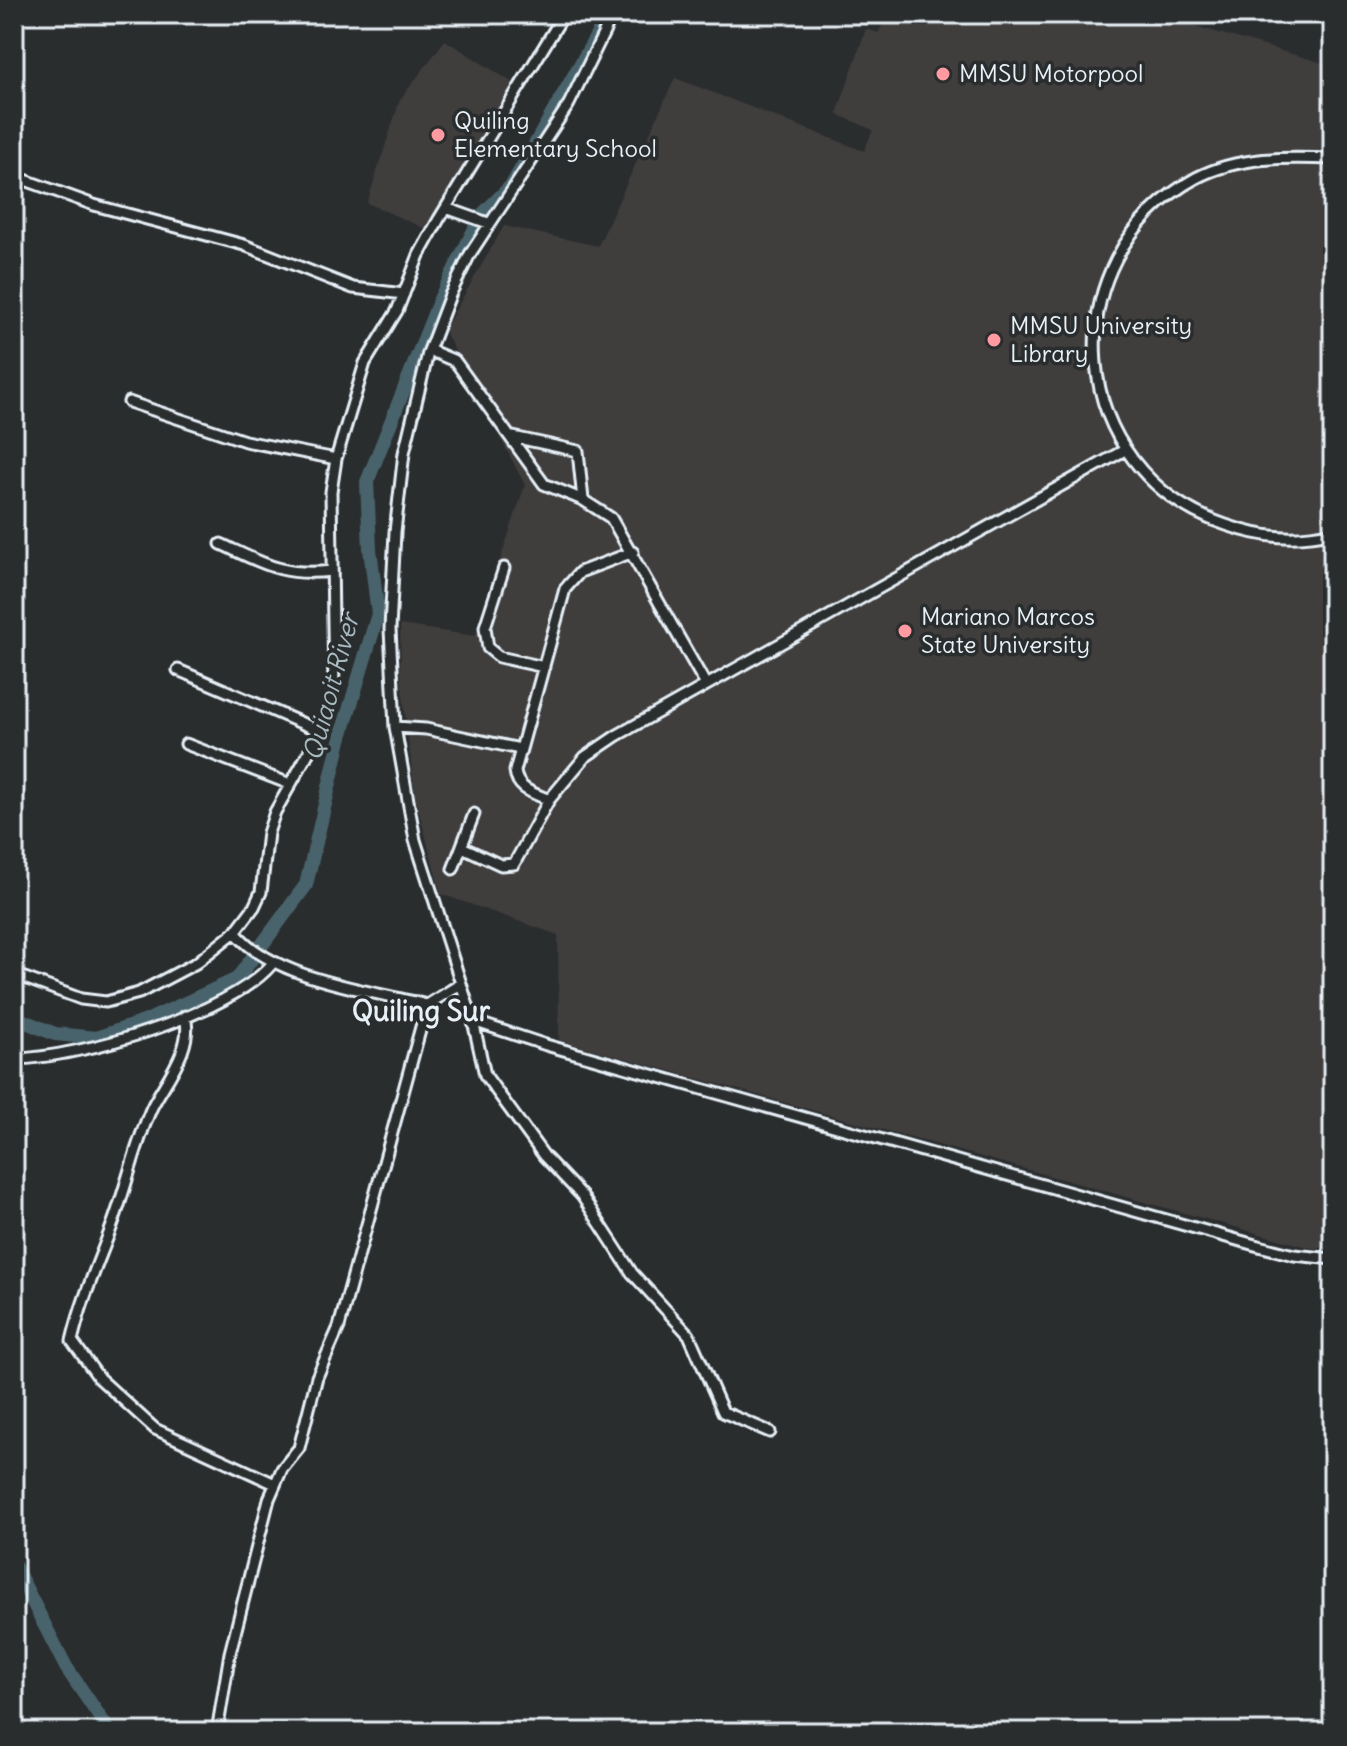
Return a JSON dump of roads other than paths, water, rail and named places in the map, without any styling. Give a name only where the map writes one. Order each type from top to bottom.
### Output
[{"type":"street","points":[[14,974],[81,999],[106,1002],[139,993],[196,963],[238,936],[261,892],[268,833],[290,784],[320,731],[334,690],[331,492],[336,459],[370,351],[380,340],[404,294],[419,255],[450,209],[564,14]]},
{"type":"street","points":[[613,14],[569,104],[485,222],[450,295],[429,350],[404,453],[395,532],[390,629],[395,727],[415,840],[473,1021],[485,1075],[544,1156],[582,1196],[632,1273],[689,1335],[723,1412],[770,1432]]},
{"type":"street","points":[[1333,159],[1282,156],[1239,164],[1198,177],[1167,198],[1132,231],[1109,274],[1097,323],[1095,360],[1107,411],[1123,451],[1173,502],[1212,520],[1254,534],[1290,539],[1333,532]]},
{"type":"street","points":[[14,176],[94,205],[244,245],[353,288],[404,294]]},
{"type":"street","points":[[450,209],[485,222]]},
{"type":"street","points":[[429,350],[455,361],[513,437],[544,484],[583,500],[611,518],[706,685]]},
{"type":"street","points":[[129,402],[245,441],[336,459]]},
{"type":"street","points":[[513,437],[578,451],[583,500]]},
{"type":"street","points":[[462,847],[501,865],[514,864],[549,800],[585,757],[706,685],[1123,451]]},
{"type":"street","points":[[221,544],[269,568],[304,574],[331,571]]},
{"type":"street","points":[[549,800],[520,785],[515,776],[565,589],[580,572],[633,552]]},
{"type":"street","points":[[504,568],[485,627],[488,648],[499,657],[544,667]]},
{"type":"street","points":[[178,670],[320,731]]},
{"type":"street","points":[[395,727],[426,729],[520,749]]},
{"type":"street","points":[[186,744],[290,784]]},
{"type":"street","points":[[453,869],[474,814]]},
{"type":"street","points":[[238,936],[268,960],[346,988],[427,1005]]},
{"type":"street","points":[[14,1059],[96,1047],[185,1016],[259,979],[268,960]]},
{"type":"street","points":[[217,1732],[240,1606],[275,1484],[299,1448],[317,1377],[339,1327],[427,1005],[459,985]]},
{"type":"street","points":[[185,1016],[186,1035],[177,1062],[148,1119],[111,1230],[84,1292],[72,1341],[109,1388],[155,1429],[275,1484]]},
{"type":"street","points":[[473,1021],[546,1045],[1242,1241],[1294,1255],[1333,1259]]},
{"type":"street","points":[[14,1716],[22,1732]]},
{"type":"waterway","name":"Quiaoit River","points":[[14,1017],[55,1034],[96,1038],[144,1022],[237,979],[306,885],[340,740],[378,614],[370,549],[367,482],[440,299],[481,216],[512,185],[609,14]]},
{"type":"waterway","name":"Quiaoit River","points":[[14,1565],[66,1667],[110,1732]]},
{"type":"place","name":"MMSU Motorpool","points":[[943,74]]},
{"type":"place","name":"Quiling Elementary School","points":[[438,135]]},
{"type":"place","name":"MMSU University Library","points":[[994,340]]},
{"type":"place","name":"Mariano Marcos State University","points":[[905,631]]},
{"type":"district","name":"Quiling Sur","points":[[421,1011]]}]
